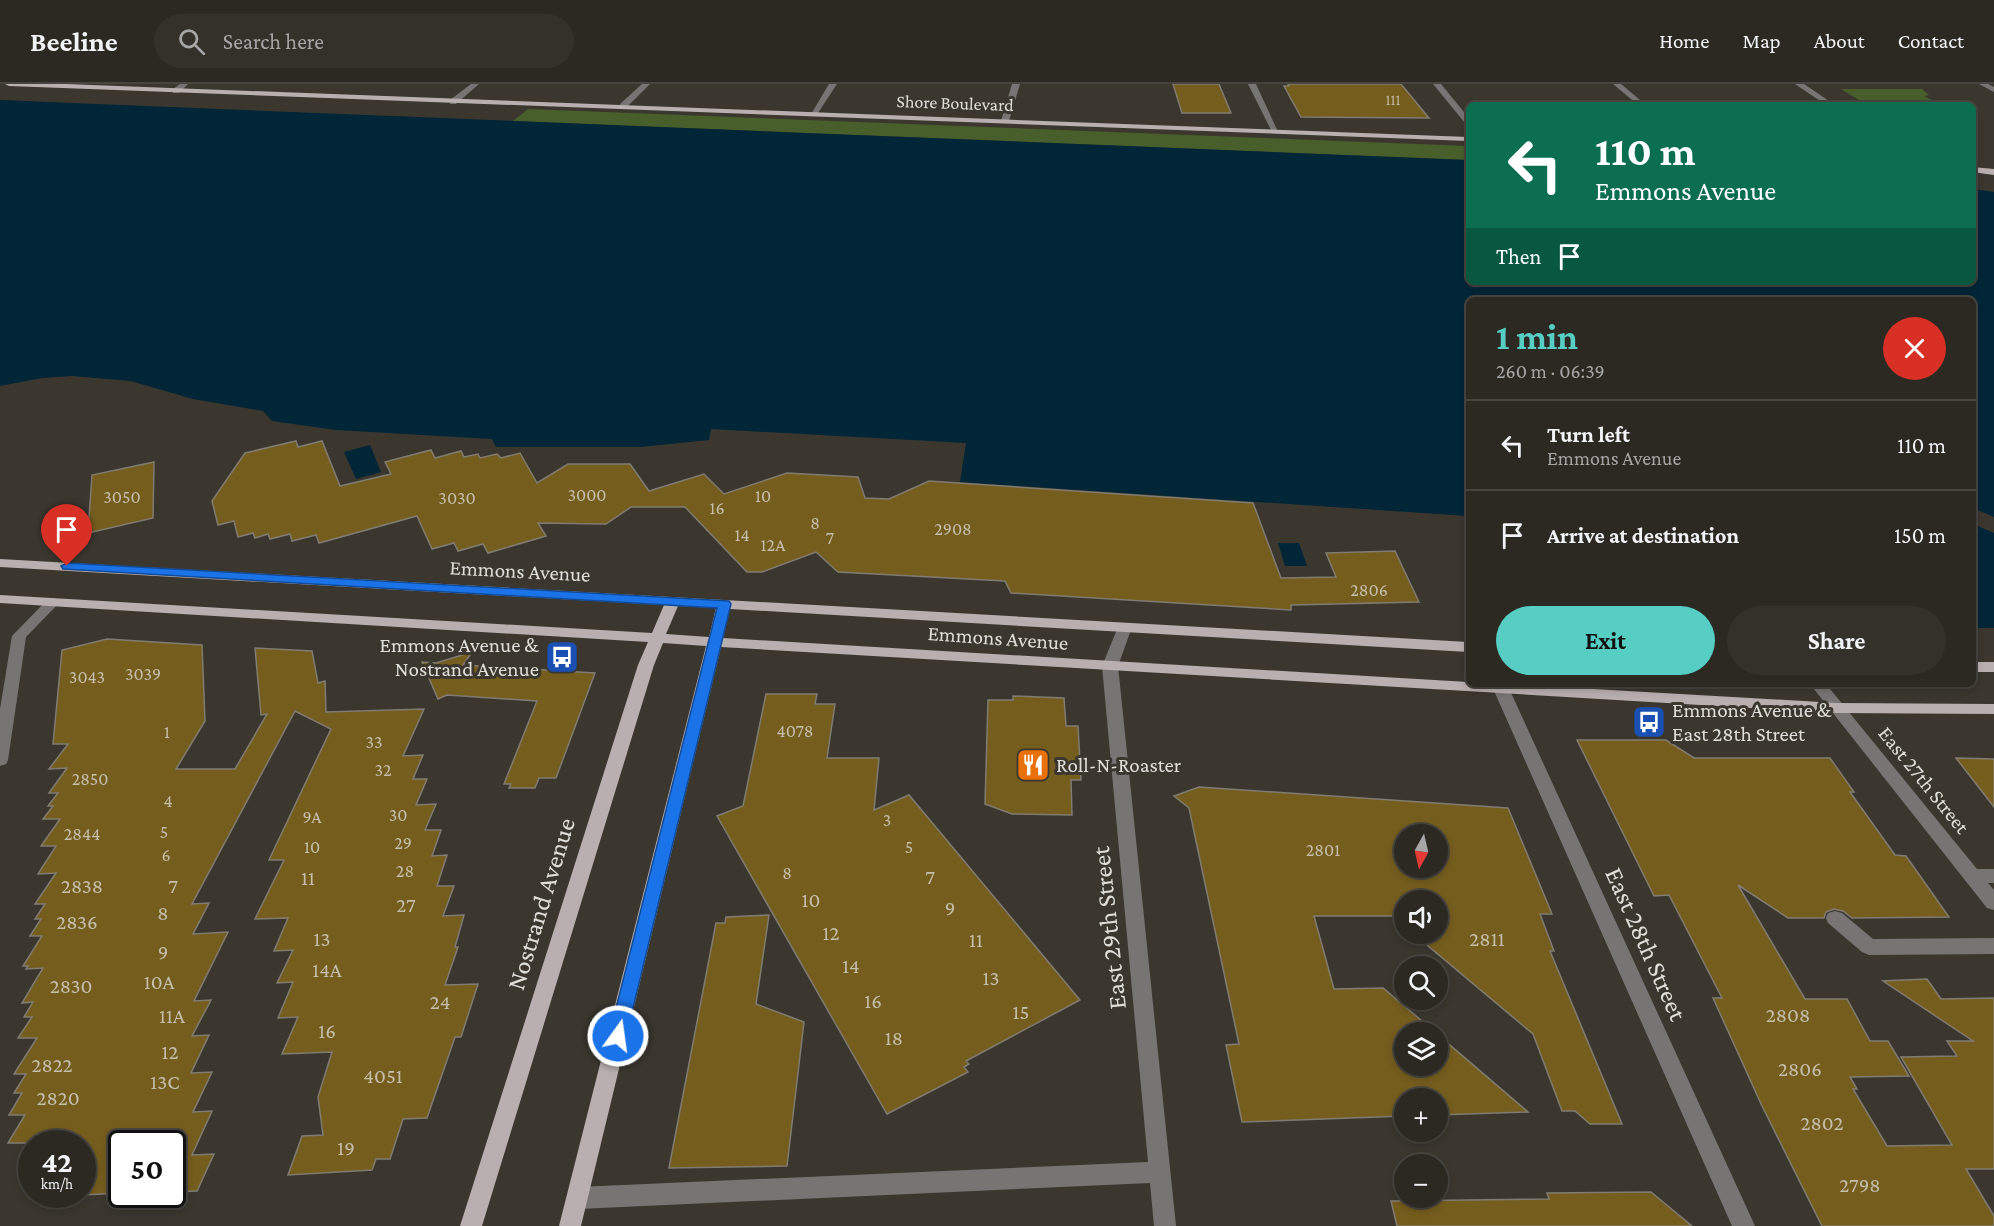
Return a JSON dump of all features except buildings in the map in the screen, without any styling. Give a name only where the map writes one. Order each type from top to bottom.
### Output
[{"type":"main road","name":"Shore Boulevard","points":[[9,84],[1466,139]]},
{"type":"main road","points":[[1976,170],[1994,172]]},
{"type":"main road","name":"Emmons Avenue","points":[[0,563],[1466,647]]},
{"type":"main road","name":"Emmons Avenue","points":[[0,599],[1466,685]]},
{"type":"main road","name":"Nostrand Avenue","points":[[470,1225],[646,666],[673,601]]},
{"type":"main road","points":[[570,1226],[724,604]]},
{"type":"main road","points":[[1976,667],[1994,667]]},
{"type":"main road","name":"Emmons Avenue","points":[[1500,687],[1837,708],[1994,709]]},
{"type":"street","points":[[176,91],[184,84]]},
{"type":"street","points":[[453,102],[475,84]]},
{"type":"street","points":[[623,106],[646,84]]},
{"type":"street","points":[[813,114],[833,84]]},
{"type":"street","points":[[1005,121],[1016,84]]},
{"type":"street","points":[[1252,84],[1276,132]]},
{"type":"street","points":[[1437,84],[1466,119]]},
{"type":"street","points":[[1617,84],[1638,102]]},
{"type":"street","points":[[1799,84],[1826,102]]},
{"type":"street","points":[[1983,84],[1994,90]]},
{"type":"street","points":[[0,760],[19,636],[53,602]]},
{"type":"street","name":"East 29th Street","points":[[1125,627],[1110,666],[1165,1226]]},
{"type":"street","name":"East 28th Street","points":[[1500,687],[1744,1226]]},
{"type":"street","name":"East 27th Street","points":[[1820,687],[1994,903]]},
{"type":"street","points":[[1972,876],[1994,876]]},
{"type":"street","points":[[1835,918],[1869,947],[1994,946]]},
{"type":"street","points":[[578,1198],[1160,1172]]},
{"type":"green space","points":[[1841,89],[1922,89],[1929,95],[1924,96],[1935,102],[1862,102]]},
{"type":"green space","points":[[528,109],[1466,146],[1466,160],[513,121]]},
{"type":"water","points":[[0,100],[1466,160],[1466,285],[1976,285],[1976,189],[1994,192],[1994,517],[1976,509],[1976,297],[1466,297],[1466,516],[960,482],[966,443],[711,429],[709,440],[640,447],[496,447],[492,439],[336,430],[272,421],[263,411],[193,399],[131,381],[72,376],[42,378],[0,386]]},
{"type":"water","points":[[370,445],[381,472],[356,479],[344,452]]},
{"type":"water","points":[[1976,525],[1994,533],[1994,628],[1976,628]]},
{"type":"water","points":[[1278,543],[1299,543],[1307,566],[1285,566]]},
{"type":"place","name":"Emmons Avenue & Nostrand Avenue","points":[[562,657]]},
{"type":"place","name":"Emmons Avenue & East 28th Street","points":[[1649,722]]},
{"type":"place","name":"Roll-N-Roaster","points":[[1033,765]]},
{"type":"route","points":[[67,566],[724,604],[710,669],[618,1036]]}]
